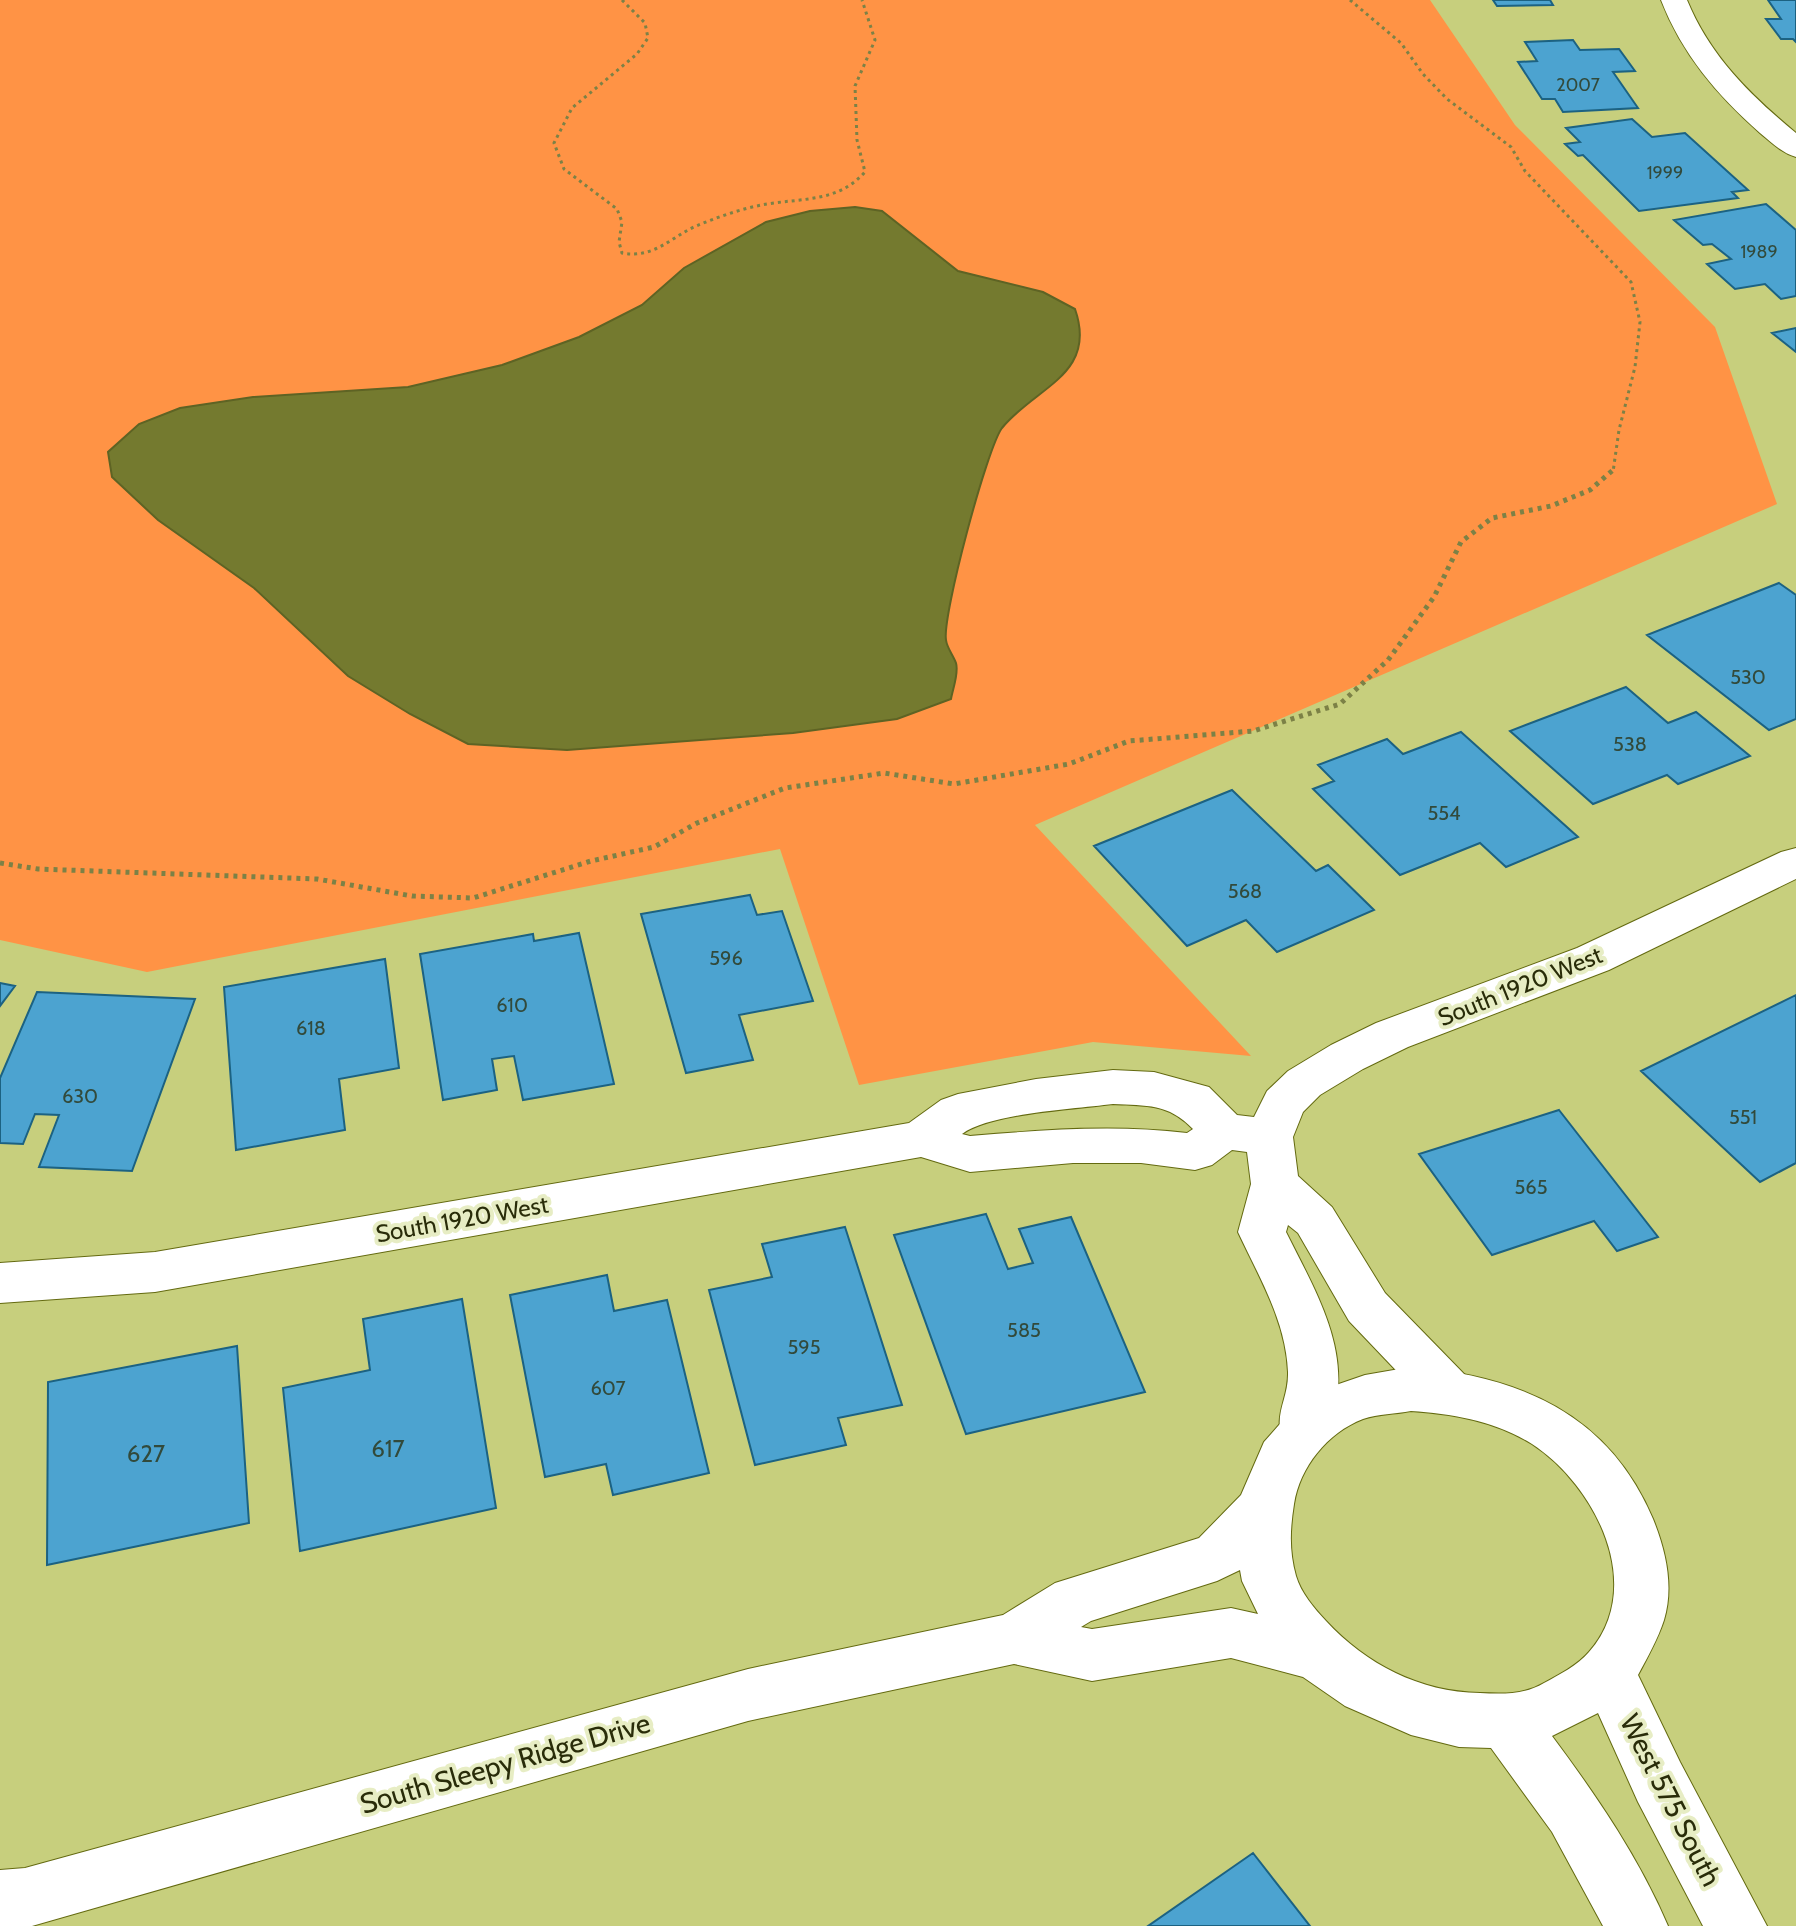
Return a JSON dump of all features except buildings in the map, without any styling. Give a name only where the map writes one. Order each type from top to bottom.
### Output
[{"type":"street","points":[[1674,0],[1682,24],[1717,76],[1796,148]]},
{"type":"street","name":"South 1920 West","points":[[0,1283],[155,1272],[921,1139],[970,1154],[1073,1145],[1141,1145],[1195,1152],[1256,1150],[1283,1103],[1304,1083],[1347,1057],[1392,1035],[1593,959],[1796,862]]},
{"type":"street","points":[[1256,1150],[1315,1220],[1367,1307],[1448,1391]]},
{"type":"street","points":[[1256,1150],[1262,1232],[1305,1321],[1314,1374],[1304,1429]]},
{"type":"street","points":[[1411,1389],[1448,1391],[1510,1408],[1568,1441],[1602,1477],[1633,1531],[1643,1589],[1637,1624],[1608,1673],[1558,1709],[1507,1722],[1437,1719],[1369,1693],[1316,1654],[1277,1600],[1265,1568],[1261,1511],[1279,1460],[1304,1429],[1352,1401],[1411,1389]]},
{"type":"street","name":"South Sleepy Ridge Drive","points":[[0,1900],[25,1898],[748,1695],[1014,1638],[1075,1601],[1217,1557],[1261,1511]]},
{"type":"street","name":"South Sleepy Ridge Drive","points":[[1014,1638],[1092,1655],[1231,1633],[1316,1654]]},
{"type":"street","name":"West 575 South","points":[[1608,1673],[1659,1782],[1736,1926]]},
{"type":"street","points":[[1507,1722],[1573,1812],[1637,1926]]},
{"type":"path","points":[[622,0],[645,23],[648,38],[637,54],[572,108],[554,143],[564,169],[617,209],[622,222],[619,242],[622,253],[633,256],[651,253],[688,230],[719,218],[773,203],[825,198],[855,186],[865,172],[857,140],[855,86],[875,40],[862,0]]},
{"type":"path","points":[[0,863],[38,869],[317,879],[412,896],[473,898],[591,861],[654,847],[697,823],[785,788],[884,773],[954,784],[1069,764],[1129,741],[1253,731],[1340,704],[1388,660],[1434,597],[1461,542],[1492,518],[1551,506],[1590,490],[1613,473],[1619,430],[1635,367],[1640,322],[1631,282],[1525,171],[1511,147],[1447,99],[1423,74],[1401,43],[1350,0]]},
{"type":"shaded area","points":[[0,0],[1430,0],[1515,125],[1715,327],[1777,504],[1035,825],[1251,1056],[1093,1042],[859,1085],[780,849],[147,972],[0,940]]},
{"type":"shaded area","points":[[855,207],[882,211],[958,271],[1043,292],[1075,309],[1080,331],[1078,350],[1071,365],[1002,428],[986,466],[958,568],[947,625],[946,640],[957,667],[951,699],[897,719],[793,733],[567,750],[468,744],[410,714],[348,676],[254,588],[158,520],[112,477],[108,452],[139,424],[180,408],[253,397],[408,387],[502,365],[579,337],[642,305],[684,268],[766,222],[810,211]]}]
